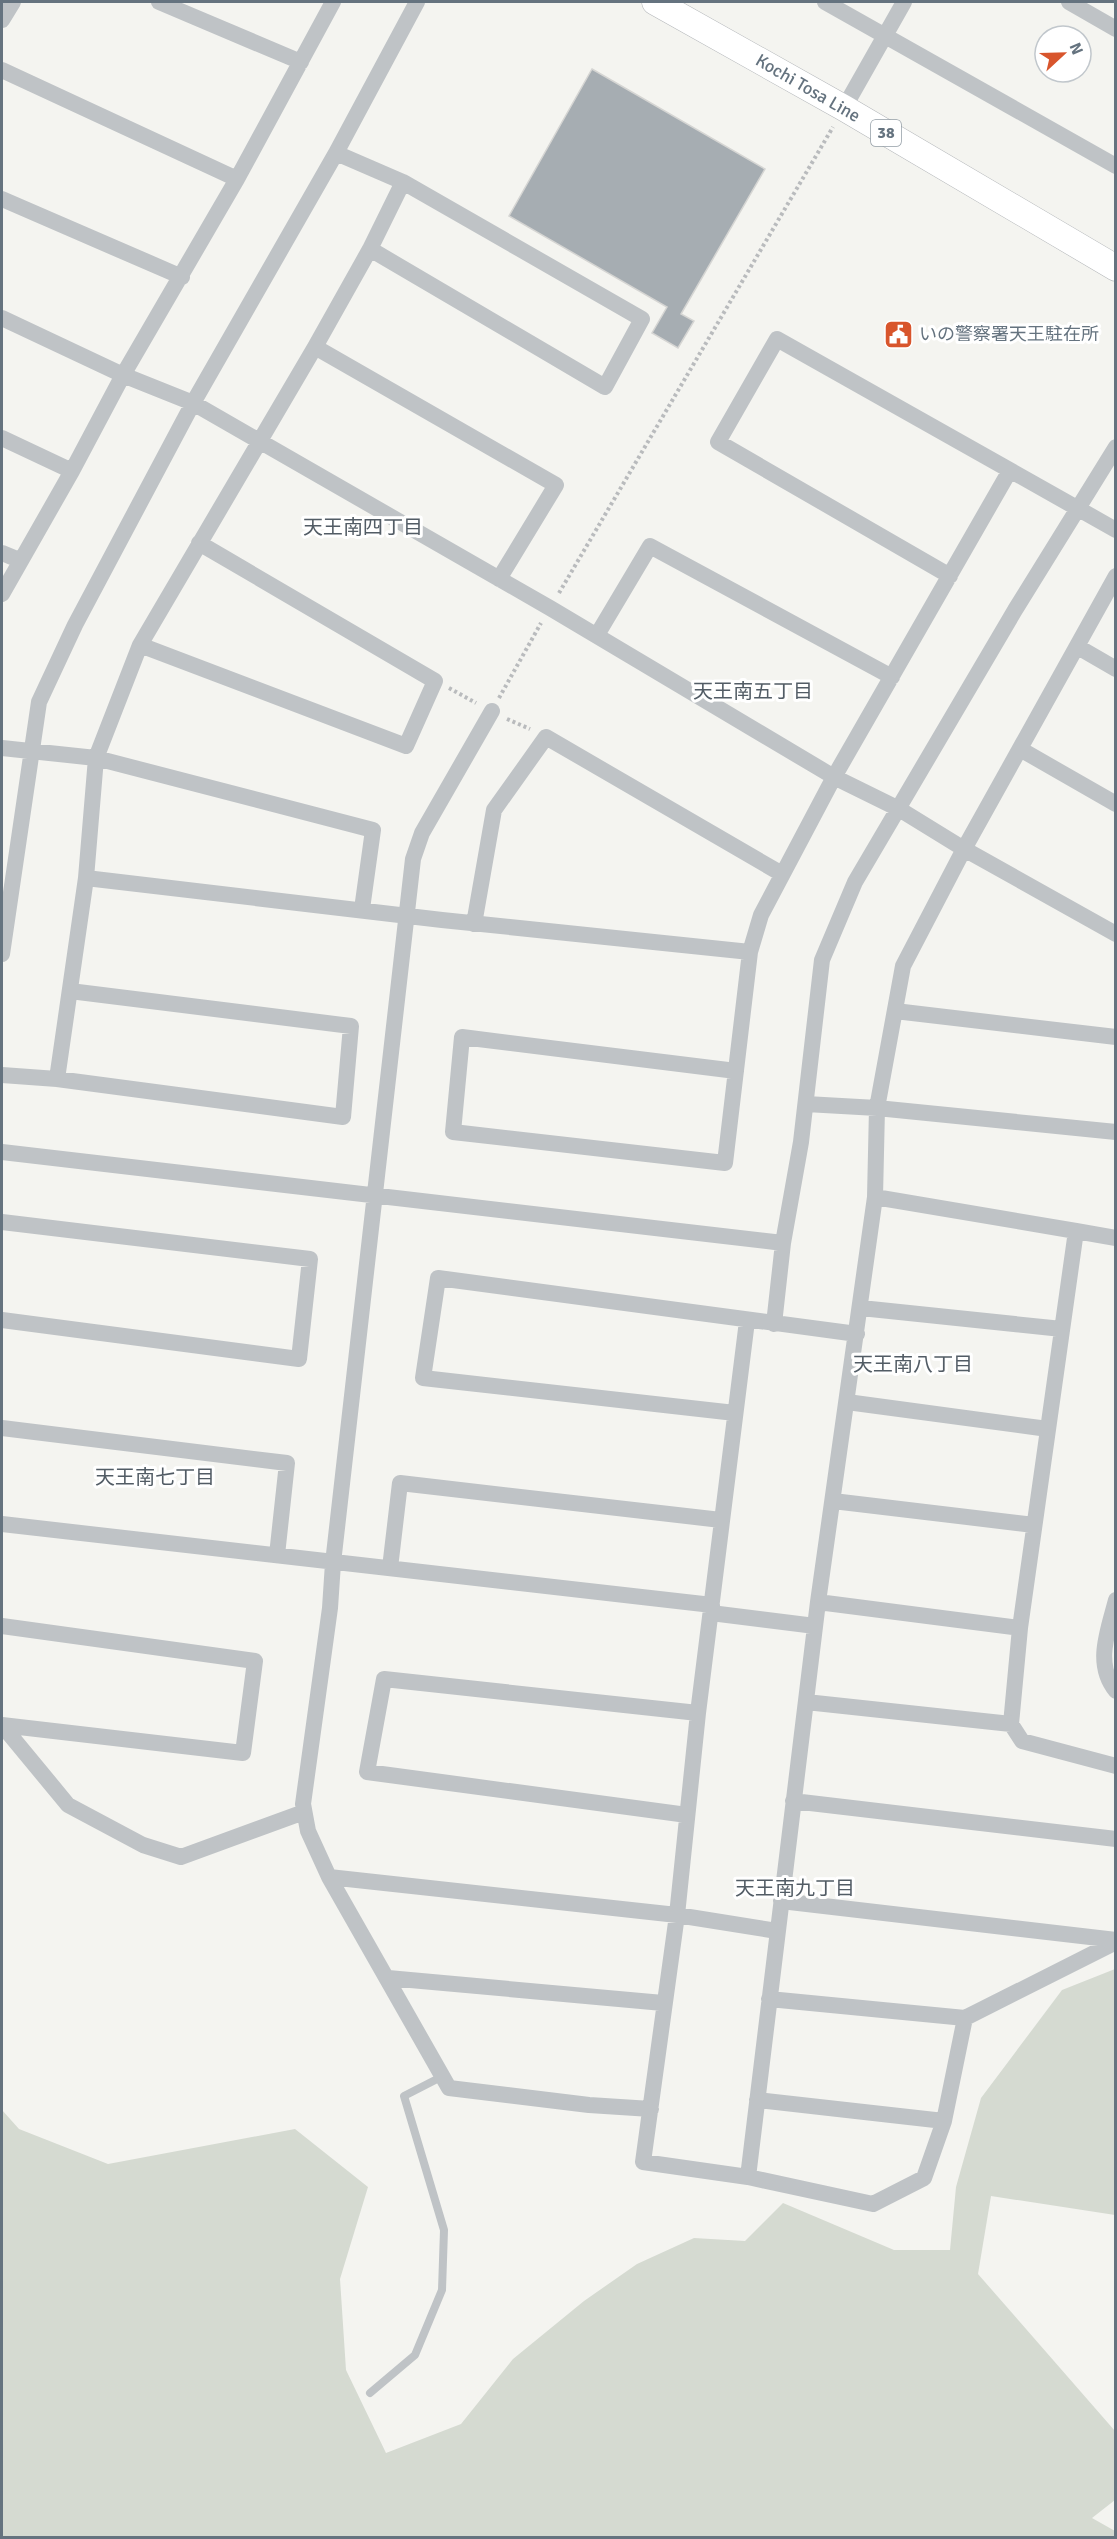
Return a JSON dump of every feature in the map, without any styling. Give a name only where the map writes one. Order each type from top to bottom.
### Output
[{"type":"main road","name":"Kochi Tosa Line","points":[[654,2],[844,108],[1116,268]]},
{"type":"street","points":[[2,20],[13,2]]},
{"type":"street","points":[[159,2],[301,62]]},
{"type":"street","points":[[2,594],[123,375],[182,278],[333,2]]},
{"type":"street","points":[[825,2],[1116,166]]},
{"type":"street","points":[[844,108],[904,2]]},
{"type":"street","points":[[1069,2],[1116,29]]},
{"type":"street","points":[[2,954],[39,702],[75,625],[193,403],[336,153],[410,4]]},
{"type":"street","points":[[2,70],[237,179]]},
{"type":"street","points":[[336,153],[403,183],[642,319],[605,387],[370,249]]},
{"type":"street","points":[[57,1079],[87,878],[96,758],[140,645],[260,443],[370,249],[403,183]]},
{"type":"street","points":[[2,199],[182,278]]},
{"type":"street","points":[[2,318],[123,375],[193,403],[597,635],[834,777],[899,809],[964,849],[1116,934]]},
{"type":"street","points":[[950,576],[718,442],[777,339],[1116,530]]},
{"type":"street","points":[[315,346],[556,485],[500,579]]},
{"type":"street","points":[[2,438],[72,471]]},
{"type":"street","points":[[774,1324],[783,1243],[806,1104],[822,960],[855,882],[1077,508],[1116,447]]},
{"type":"street","points":[[736,1071],[462,1037],[453,1132],[725,1163],[736,1071],[750,951],[761,915],[834,777],[1010,472]]},
{"type":"street","points":[[140,645],[406,746],[435,681],[199,543]]},
{"type":"street","points":[[597,635],[650,546],[892,677]]},
{"type":"street","points":[[2,553],[19,560]]},
{"type":"street","points":[[748,2177],[818,1602],[875,1197],[877,1108],[903,966],[964,849],[1116,576]]},
{"type":"street","points":[[1077,647],[1116,669]]},
{"type":"street","points":[[492,711],[422,833],[413,859],[333,1563],[330,1608],[303,1804],[308,1831],[329,1877],[449,2088],[651,2109]]},
{"type":"street","points":[[474,924],[495,810],[546,737],[782,874]]},
{"type":"street","points":[[2,748],[96,758],[374,830],[362,909]]},
{"type":"street","points":[[1020,749],[1116,804]]},
{"type":"street","points":[[87,878],[406,914],[474,924],[750,951]]},
{"type":"street","points":[[2,1075],[57,1079],[343,1117],[351,1026],[70,991]]},
{"type":"street","points":[[895,1011],[1116,1037]]},
{"type":"street","points":[[806,1104],[877,1108],[1116,1132]]},
{"type":"street","points":[[2,1152],[783,1243]]},
{"type":"street","points":[[875,1197],[1116,1238]]},
{"type":"street","points":[[2,1222],[310,1259],[299,1359],[2,1320]]},
{"type":"street","points":[[1076,1232],[1020,1628],[1011,1724],[1022,1741],[1116,1766]]},
{"type":"street","points":[[735,1413],[423,1378],[438,1278],[857,1334]]},
{"type":"street","points":[[861,1308],[1062,1329]]},
{"type":"street","points":[[747,1321],[698,1713],[677,1916],[663,2003],[643,2162],[748,2177],[873,2204],[924,2178],[944,2121],[965,2018]]},
{"type":"street","points":[[847,1402],[1048,1429]]},
{"type":"street","points":[[2,1428],[287,1463],[277,1555]]},
{"type":"street","points":[[390,1568],[400,1482],[721,1520]]},
{"type":"street","points":[[833,1501],[1034,1525]]},
{"type":"street","points":[[2,1524],[390,1568],[712,1609],[815,1626]]},
{"type":"street","points":[[1116,1600],[1102,1651],[1109,1683],[1116,1691]]},
{"type":"street","points":[[818,1602],[1020,1628]]},
{"type":"street","points":[[2,1626],[255,1661],[243,1753],[2,1725]]},
{"type":"street","points":[[687,1815],[367,1772],[384,1679],[698,1713]]},
{"type":"street","points":[[806,1702],[1011,1724]]},
{"type":"street","points":[[2,1725],[68,1805],[143,1845],[181,1857],[304,1812]]},
{"type":"street","points":[[793,1801],[1116,1839]]},
{"type":"street","points":[[329,1877],[677,1916],[777,1931]]},
{"type":"street","points":[[781,1901],[1116,1941]]},
{"type":"street","points":[[769,1999],[965,2018],[1116,1941]]},
{"type":"street","points":[[388,1978],[663,2003]]},
{"type":"street","points":[[757,2100],[944,2121]]},
{"type":"lane","points":[[370,2393],[415,2355],[442,2290],[444,2230],[404,2096],[442,2076]]},
{"type":"path","points":[[492,711],[550,608],[844,108]]},
{"type":"shaded area","points":[[1115,1969],[1115,2215],[991,2196],[978,2274],[1115,2431],[1115,2500],[1092,2518],[1115,2531],[1115,2537],[2,2537],[2,2110],[19,2129],[108,2164],[295,2129],[368,2187],[340,2279],[346,2370],[386,2453],[461,2424],[513,2359],[584,2301],[637,2264],[694,2238],[745,2241],[783,2203],[894,2250],[950,2250],[956,2187],[981,2098],[1062,1990]]},
{"type":"building","points":[[592,69],[765,169],[681,314],[694,321],[678,348],[652,333],[667,307],[509,216]]},
{"type":"place","name":"いの警察署天王駐在所","points":[[898,334]]},
{"type":"district","name":"天王南四丁目","points":[[363,527]]},
{"type":"district","name":"天王南五丁目","points":[[753,691]]},
{"type":"district","name":"天王南八丁目","points":[[913,1364]]},
{"type":"district","name":"天王南七丁目","points":[[155,1477]]},
{"type":"district","name":"天王南九丁目","points":[[795,1888]]}]
